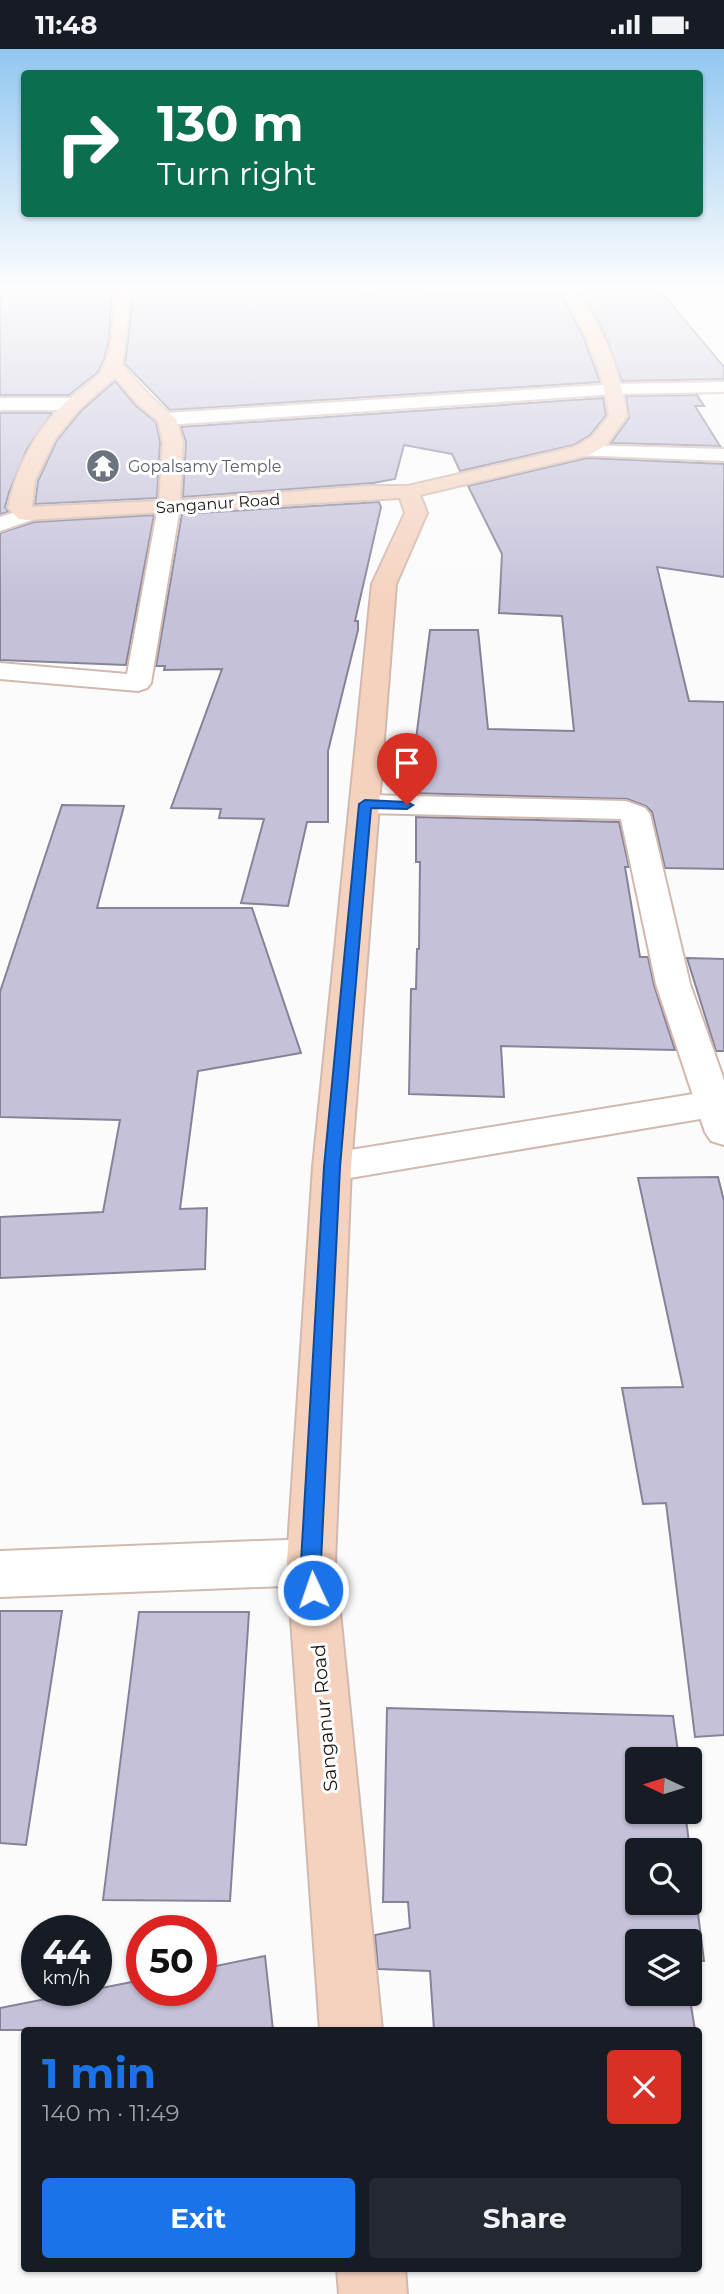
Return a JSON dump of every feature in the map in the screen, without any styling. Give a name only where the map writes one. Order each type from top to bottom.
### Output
[{"type":"main road","points":[[27,515],[19,508],[20,498],[43,441],[74,404],[87,394]]},
{"type":"main road","points":[[138,394],[167,419],[173,442],[169,507]]},
{"type":"main road","name":"Sanganur Road","points":[[27,515],[368,492],[408,492],[582,451],[599,441],[618,416],[616,394]]},
{"type":"main road","name":"Sanganur Road","points":[[351,2027],[311,1562],[332,1167],[384,584],[415,513],[408,492]]},
{"type":"main road","points":[[371,2272],[373,2294]]},
{"type":"street","points":[[167,419],[545,394]]},
{"type":"street","points":[[0,404],[74,404]]},
{"type":"street","points":[[582,451],[724,455]]},
{"type":"street","points":[[0,671],[138,683],[169,507]]},
{"type":"street","points":[[0,526],[27,515]]},
{"type":"street","points":[[332,1167],[720,1112],[673,984],[635,814],[626,810],[365,804]]},
{"type":"street","points":[[0,1574],[311,1562]]},
{"type":"building","points":[[0,394],[71,394],[69,395]]},
{"type":"building","points":[[101,394],[126,394],[156,422],[160,442],[157,498],[35,504],[38,481],[57,440],[81,411]]},
{"type":"building","points":[[154,394],[419,394],[170,410]]},
{"type":"building","points":[[697,395],[704,406],[695,406],[720,446],[611,443],[629,418],[626,396]]},
{"type":"building","points":[[603,398],[606,415],[590,435],[574,445],[460,471],[452,454],[404,445],[395,479],[373,483],[183,497],[186,442],[181,427]]},
{"type":"building","points":[[0,413],[52,413],[27,449],[9,492],[5,507],[8,512],[0,514]]},
{"type":"building","points":[[587,458],[724,464],[724,577],[657,567],[689,701],[724,702],[724,869],[665,868],[652,812],[646,806],[627,799],[409,793],[430,630],[478,630],[488,729],[574,731],[562,616],[499,613],[502,554],[468,486]]},
{"type":"building","points":[[379,502],[381,507],[355,621],[358,621],[358,630],[328,751],[328,822],[307,822],[288,906],[241,903],[264,819],[219,818],[221,809],[171,808],[222,669],[164,670],[165,666],[156,666],[182,514]]},
{"type":"building","points":[[154,515],[126,665],[0,660],[0,533],[34,522]]},
{"type":"building","points":[[62,805],[124,806],[97,908],[252,908],[301,1053],[198,1071],[180,1209],[207,1208],[205,1269],[0,1278],[0,1217],[103,1212],[120,1120],[0,1117],[0,992]]},
{"type":"building","points":[[416,817],[619,822],[629,867],[625,867],[640,957],[648,957],[675,1050],[501,1046],[504,1097],[409,1094],[411,989],[416,989],[419,949],[420,862],[416,862]]},
{"type":"building","points":[[687,958],[724,959],[724,1051],[716,1051]]},
{"type":"building","points":[[718,1177],[724,1201],[724,1735],[695,1737],[666,1503],[643,1504],[622,1388],[683,1387],[638,1178]]},
{"type":"building","points":[[0,1611],[62,1611],[26,1845],[0,1843]]},
{"type":"building","points":[[139,1612],[249,1612],[230,1901],[103,1900]]},
{"type":"building","points":[[387,1708],[673,1716],[677,1747],[625,1747],[625,1824],[687,1824],[688,1838],[625,1838],[625,1915],[698,1915],[700,1929],[625,1929],[625,2006],[691,2006],[695,2027],[434,2027],[430,1971],[378,1969],[375,1935],[410,1928],[408,1902],[383,1902]]},
{"type":"building","points":[[265,1956],[273,2027],[21,2027],[21,2030],[0,2030],[0,2008],[21,2004],[21,2006],[112,2006],[112,1986],[126,1983],[126,2006],[217,2006],[217,1966]]},
{"type":"place","name":"Gopalsamy Temple","points":[[103,466]]},
{"type":"route","points":[[313,1590],[311,1562],[332,1167],[365,804],[407,805]]}]
